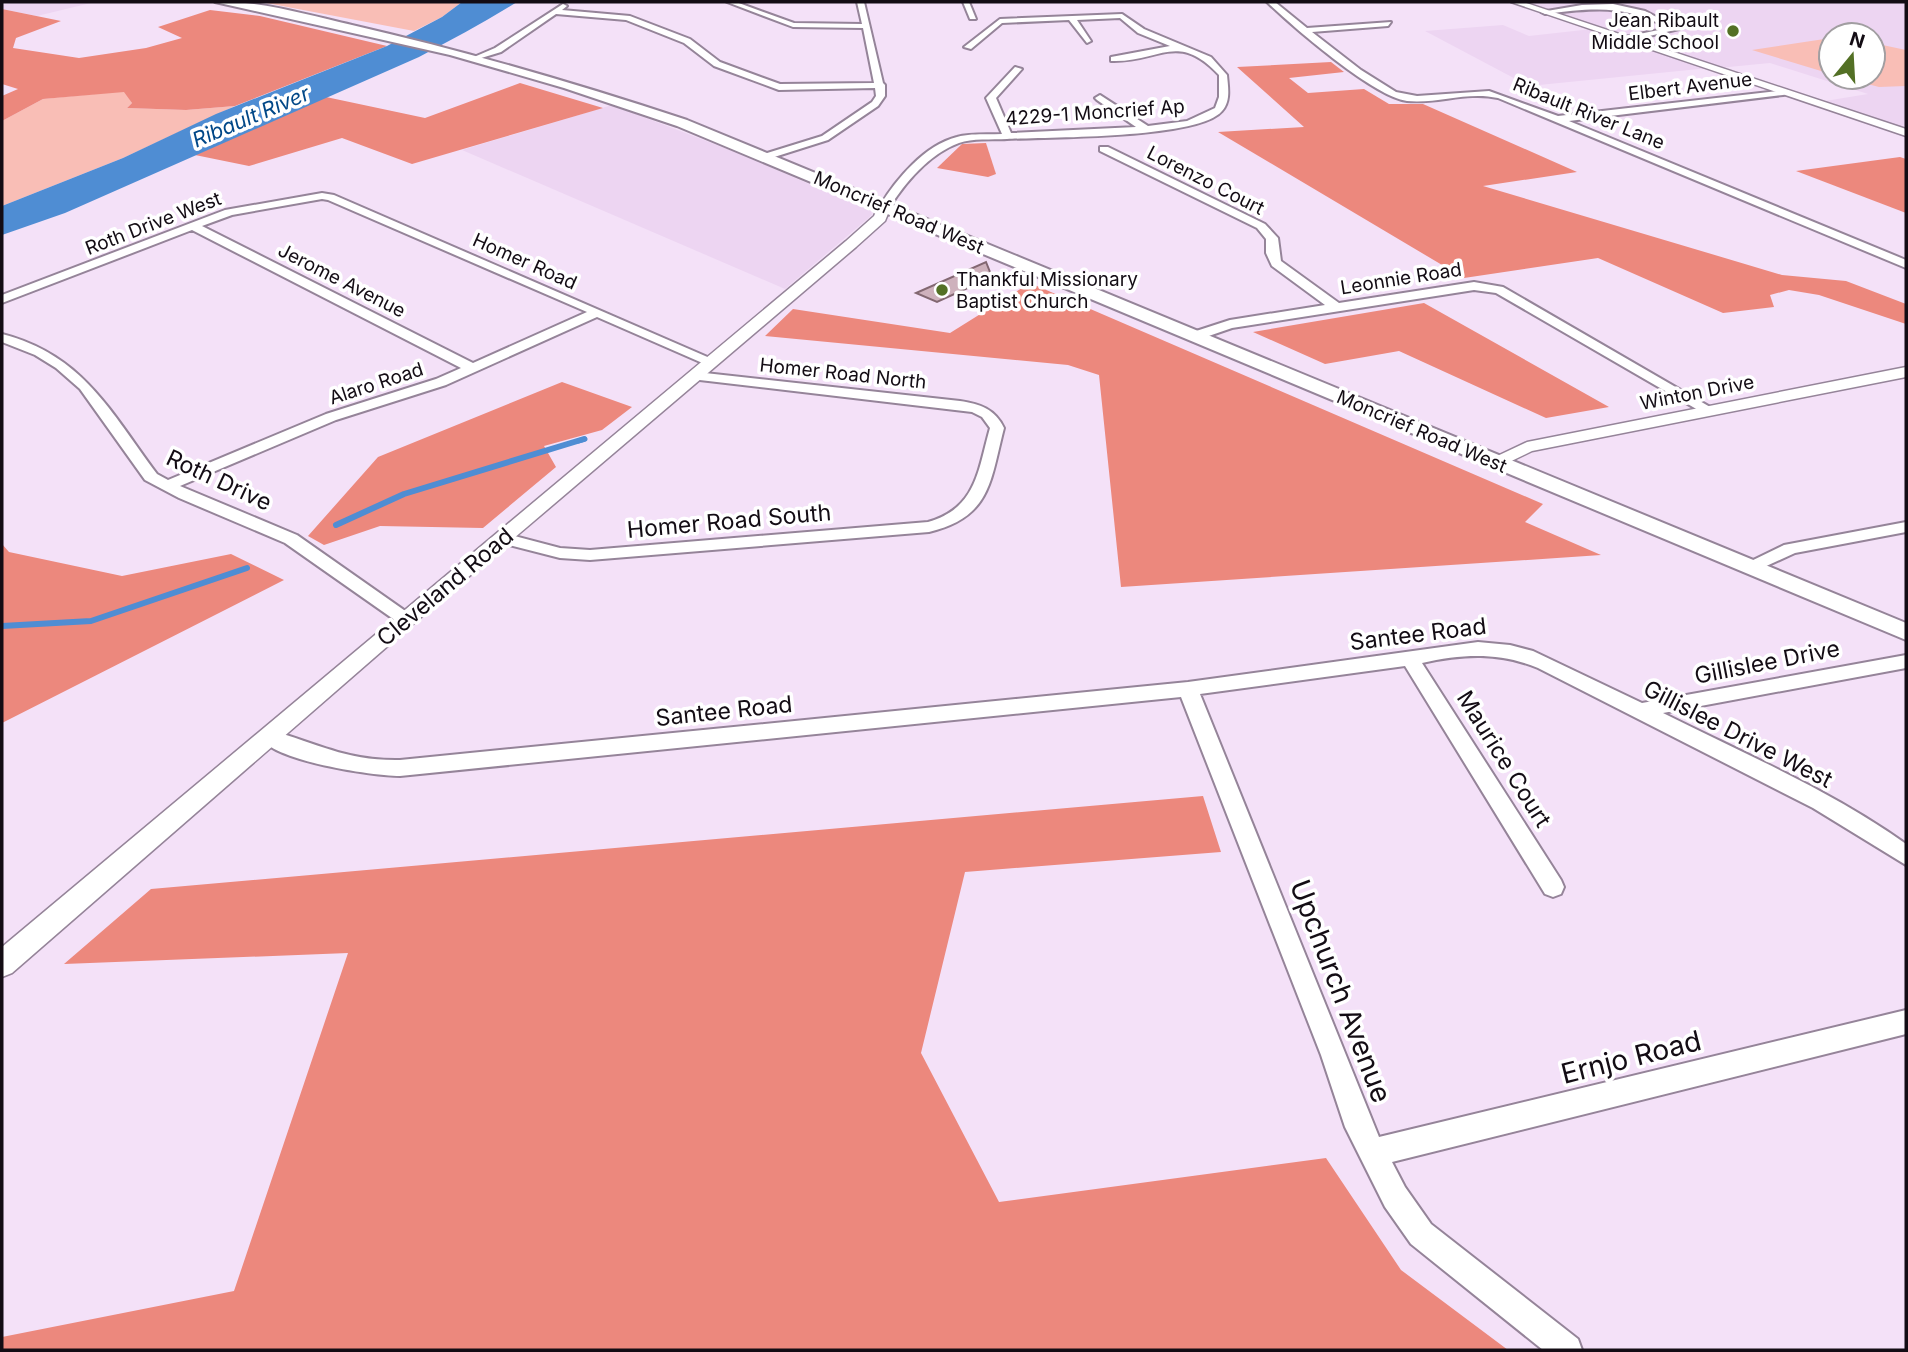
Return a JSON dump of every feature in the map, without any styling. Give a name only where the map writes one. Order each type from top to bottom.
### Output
[{"type":"main road","name":"Moncrief Road West","points":[[220,2],[446,49],[632,105],[768,156],[1906,632]]},
{"type":"street","points":[[478,57],[498,50],[570,2]]},
{"type":"street","points":[[730,2],[793,25],[867,26]]},
{"type":"street","points":[[768,156],[816,142],[878,102],[881,85],[861,2]]},
{"type":"street","points":[[966,2],[973,17]]},
{"type":"street","name":"Ribault River Lane","points":[[1271,2],[1392,96],[1412,99],[1488,92],[1906,264]]},
{"type":"street","points":[[1516,2],[1906,133]]},
{"type":"street","points":[[1545,12],[1603,3],[1632,5],[1675,29],[1628,39]]},
{"type":"street","points":[[554,12],[628,18],[678,37],[717,64],[774,86],[796,89],[881,85]]},
{"type":"street","name":"4229-1 Moncrief Ap","points":[[885,206],[893,192],[941,147],[960,139],[1147,130],[1194,123],[1215,112],[1222,103],[1220,70],[1208,59],[1141,31],[1120,12],[1071,17]]},
{"type":"street","points":[[968,47],[1000,21],[1071,17],[1087,41]]},
{"type":"street","points":[[1306,30],[1388,24]]},
{"type":"street","points":[[1114,59],[1178,47]]},
{"type":"street","points":[[1007,135],[992,94],[1018,69]]},
{"type":"street","name":"Elbert Avenue","points":[[1558,119],[1783,92]]},
{"type":"street","points":[[1100,98],[1147,130]]},
{"type":"street","name":"Lorenzo Court","points":[[1104,149],[1252,220],[1272,238],[1272,253],[1276,263],[1337,308]]},
{"type":"street","name":"Roth Drive West","points":[[2,299],[247,207],[322,196]]},
{"type":"street","name":"Homer Road","points":[[322,196],[330,197],[712,362]]},
{"type":"street","name":"Cleveland Road","points":[[2,964],[405,619],[862,234],[880,218],[885,206]]},
{"type":"street","name":"Jerome Avenue","points":[[193,226],[472,368]]},
{"type":"street","name":"Leonnie Road","points":[[1195,336],[1230,324],[1474,286],[1494,288],[1710,411]]},
{"type":"street","name":"Alaro Road","points":[[167,486],[331,417],[420,389],[596,313]]},
{"type":"street","name":"Roth Drive","points":[[2,338],[40,352],[85,386],[151,477],[291,539],[405,619]]},
{"type":"street","name":"Winton Drive","points":[[1499,462],[1527,447],[1906,372]]},
{"type":"street","name":"Homer Road North","points":[[696,376],[960,405],[985,412],[993,418],[997,428],[974,504],[958,518]]},
{"type":"street","name":"Homer Road South","points":[[503,538],[561,553],[590,555],[929,527],[958,518]]},
{"type":"street","points":[[1751,568],[1790,549],[1906,527]]},
{"type":"street","name":"Santee Road","points":[[270,737],[346,765],[372,770],[1188,689],[1410,659],[1445,651],[1498,647],[1545,663]]},
{"type":"street","name":"Maurice Court","points":[[1410,659],[1553,887]]},
{"type":"street","name":"Gillislee Drive","points":[[1638,711],[1906,661]]},
{"type":"street","name":"Gillislee Drive West","points":[[1545,663],[1821,802],[1873,832],[1906,856]]},
{"type":"street","name":"Upchurch Avenue","points":[[1188,689],[1371,1153],[1395,1198],[1421,1234],[1567,1350]]},
{"type":"street","name":"Ernjo Road","points":[[1371,1153],[1906,1022]]},
{"type":"shaded area","points":[[16,2],[95,2],[37,16],[2,9],[2,5]]},
{"type":"shaded area","points":[[261,2],[462,2],[442,17],[414,31]]},
{"type":"shaded area","name":"Jean Ribault Middle School","points":[[1526,2],[1906,2],[1906,125],[1895,127],[1819,102],[1868,94],[1859,91],[1887,91],[1887,21],[1817,21],[1817,78],[1770,63],[1718,68]]},
{"type":"shaded area","points":[[2,9],[61,21],[16,38],[13,48],[79,58],[146,48],[182,38],[158,27],[210,10],[260,16],[387,46],[235,106],[186,110],[127,108],[132,103],[124,92],[43,99],[2,121],[2,96],[18,89],[2,84]]},
{"type":"shaded area","points":[[1503,25],[1529,36],[1592,29],[1709,68],[1529,86],[1425,31]]},
{"type":"shaded area","points":[[1817,40],[1817,70],[1752,50]]},
{"type":"shaded area","points":[[1887,46],[1906,50],[1906,86],[1887,87]]},
{"type":"shaded area","points":[[1331,62],[1344,72],[1289,78],[1308,93],[1364,89],[1389,104],[1423,104],[1577,172],[1483,186],[1782,275],[1846,281],[1906,304],[1906,324],[1819,295],[1789,290],[1770,295],[1774,307],[1723,313],[1598,258],[1464,278],[1218,132],[1304,127],[1237,67]]},
{"type":"shaded area","points":[[520,83],[603,108],[412,164],[342,138],[249,166],[195,155],[326,97],[425,118]]},
{"type":"shaded area","points":[[125,91],[132,103],[127,108],[186,110],[235,106],[123,158],[2,206],[2,121],[43,99]]},
{"type":"shaded area","points":[[612,105],[738,153],[871,211],[872,215],[785,289],[462,150]]},
{"type":"shaded area","points":[[986,143],[996,174],[988,177],[937,168],[962,144]]},
{"type":"shaded area","points":[[1900,157],[1906,159],[1906,213],[1796,171]]},
{"type":"shaded area","points":[[1030,283],[1543,504],[1525,522],[1601,555],[1121,587],[1099,375],[1068,365],[765,336],[793,309],[950,333]]},
{"type":"shaded area","points":[[1424,303],[1609,407],[1546,418],[1399,351],[1325,364],[1253,332]]},
{"type":"shaded area","points":[[562,382],[632,407],[602,430],[544,446],[556,467],[483,528],[380,526],[324,545],[308,536],[378,457]]},
{"type":"shaded area","points":[[2,544],[9,552],[122,576],[231,554],[284,580],[2,723]]},
{"type":"shaded area","points":[[1203,796],[1221,852],[965,872],[921,1053],[999,1202],[1326,1158],[1401,1270],[1508,1350],[2,1350],[2,1337],[234,1291],[348,953],[64,964],[151,889]]},
{"type":"water","name":"Ribault River","points":[[462,2],[517,2],[419,57],[65,213],[2,235],[2,206],[123,158],[216,114],[387,46],[442,17]]},
{"type":"building","name":"Thankful Missionary Baptist Church","points":[[986,262],[992,277],[937,302],[916,293]]},
{"type":"waterway","points":[[336,525],[404,494],[584,439]]},
{"type":"waterway","points":[[578,441],[585,439]]},
{"type":"waterway","points":[[2,626],[91,621],[247,568]]},
{"type":"place","name":"Jean Ribault Middle School","points":[[1733,31]]},
{"type":"place","name":"Thankful Missionary Baptist Church","points":[[942,290]]}]
